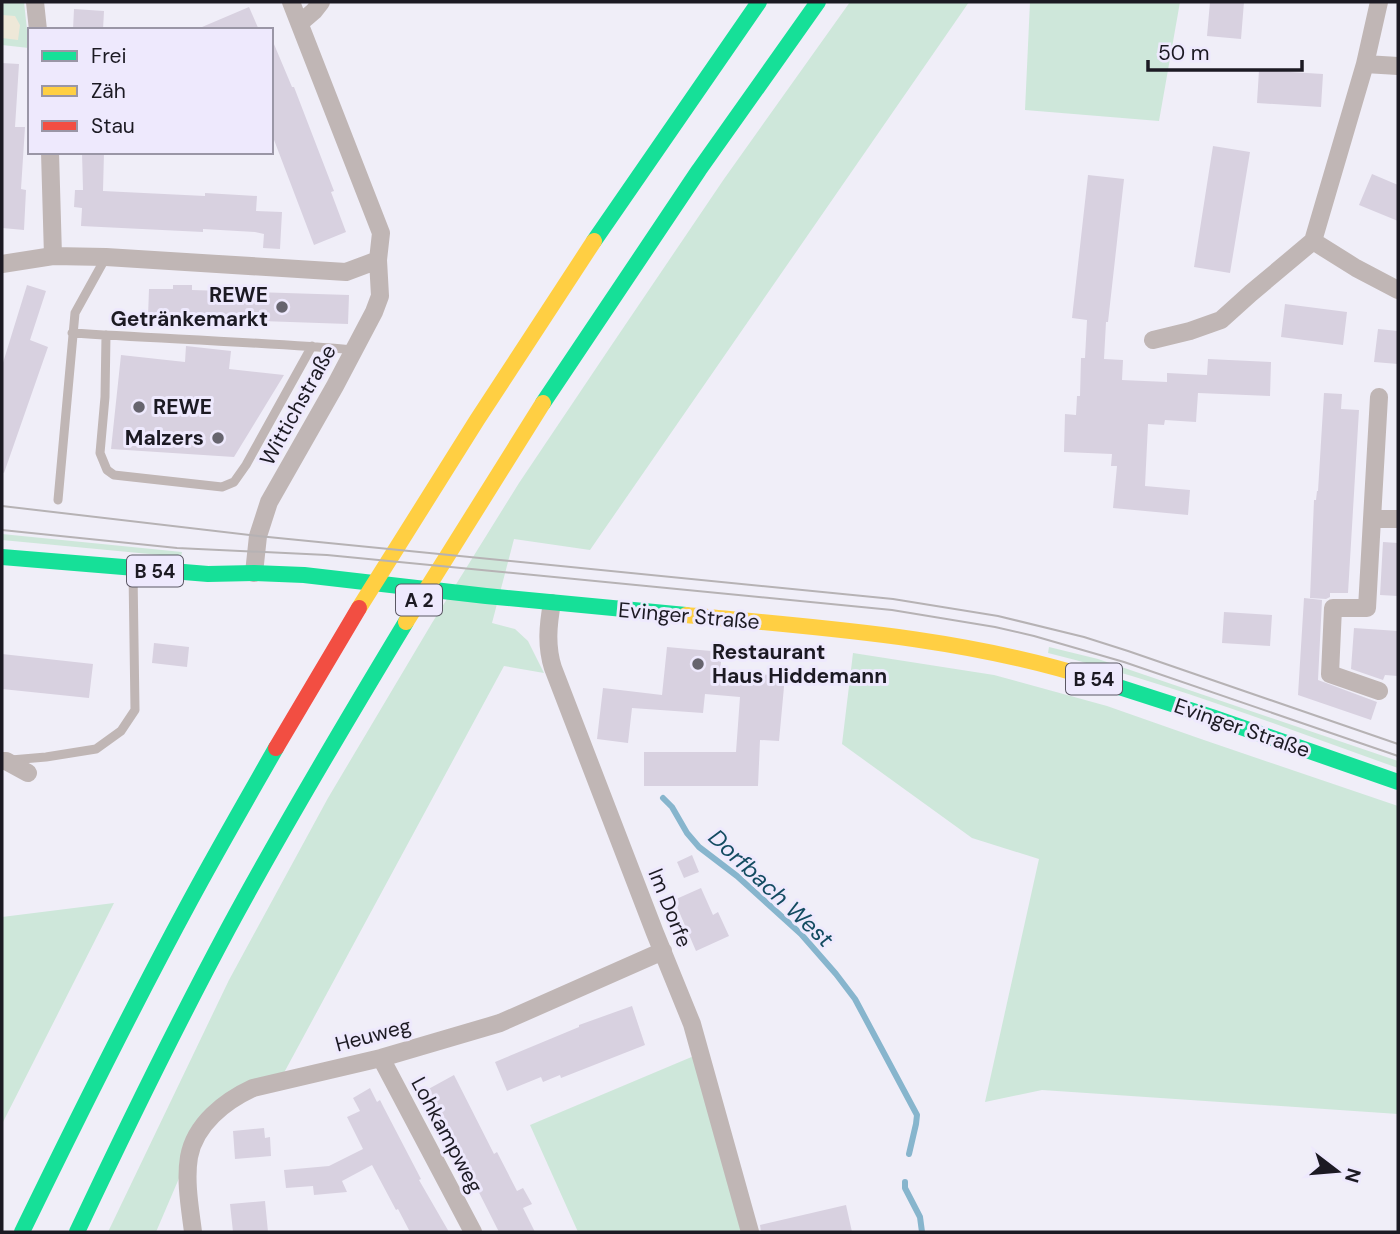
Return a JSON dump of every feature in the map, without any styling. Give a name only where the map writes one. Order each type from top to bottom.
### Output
[{"type":"main road","name":"A 2","points":[[22,1232],[109,1053],[216,854],[330,656],[447,464],[568,278],[759,2]]},
{"type":"main road","name":"A 2","points":[[77,1232],[209,965],[306,789],[409,615],[590,331],[818,2]]},
{"type":"main road","name":"Evinger Straße","points":[[2,557],[133,569],[314,577],[777,624],[898,638],[993,653],[1071,672],[1200,713],[1398,782]]},
{"type":"street","points":[[35,2],[38,28]]},
{"type":"street","name":"Wittichstraße","points":[[254,573],[258,536],[269,502],[355,350],[380,296],[378,260],[381,233],[291,2]]},
{"type":"street","points":[[300,23],[321,2]]},
{"type":"street","points":[[1153,340],[1221,320],[1313,242],[1365,65],[1379,2]]},
{"type":"street","points":[[1365,65],[1398,66]]},
{"type":"street","points":[[50,154],[53,256]]},
{"type":"street","points":[[1313,242],[1398,290]]},
{"type":"street","points":[[2,264],[53,256],[106,257],[345,272],[378,260]]},
{"type":"street","points":[[1379,397],[1367,608],[1333,608],[1330,674],[1379,691]]},
{"type":"street","points":[[1372,519],[1398,519]]},
{"type":"street","name":"Im Dorfe","points":[[552,603],[548,646],[553,668],[692,1024],[750,1232]]},
{"type":"street","points":[[4,761],[28,773]]},
{"type":"street","name":"Heuweg","points":[[193,1232],[188,1179],[189,1155],[198,1132],[215,1112],[236,1097],[253,1088],[381,1059],[500,1023],[663,951]]},
{"type":"street","name":"Lohkampweg","points":[[381,1059],[473,1232]]},
{"type":"lane","points":[[58,500],[75,313],[106,257]]},
{"type":"lane","points":[[72,333],[355,350]]},
{"type":"lane","points":[[106,335],[105,397],[100,453],[107,470],[114,475],[222,486],[234,482],[246,466],[312,346]]},
{"type":"lane","points":[[4,761],[96,749],[121,731],[135,710],[133,569]]},
{"type":"green space","points":[[2,2],[24,2],[28,48],[2,45]]},
{"type":"green space","points":[[850,2],[969,2],[590,550],[514,539],[492,623],[515,629],[528,641],[544,673],[504,666],[279,1082],[236,1096],[189,1155],[156,1232],[108,1232],[229,980],[328,798],[432,623],[519,483],[613,343],[724,179]]},
{"type":"green space","points":[[1030,2],[1180,2],[1159,121],[1025,110]]},
{"type":"green space","points":[[2,534],[182,552],[181,557],[2,540]]},
{"type":"green space","points":[[1049,647],[1098,659],[1398,761],[1398,768],[1180,691],[1048,653]]},
{"type":"green space","points":[[853,653],[994,675],[1107,706],[1398,806],[1398,1114],[1042,1090],[985,1102],[1039,859],[972,838],[842,744]]},
{"type":"green space","points":[[114,903],[2,1124],[2,917]]},
{"type":"green space","points":[[701,1053],[750,1232],[578,1232],[530,1125]]},
{"type":"sand","points":[[2,15],[15,16],[20,25],[18,40],[2,38]]},
{"type":"building","points":[[1210,2],[1244,2],[1241,39],[1207,36]]},
{"type":"building","points":[[249,7],[258,28],[200,28]]},
{"type":"building","points":[[74,9],[104,11],[103,28],[73,28]]},
{"type":"building","points":[[273,42],[294,87],[334,191],[331,192],[346,232],[314,245],[273,137]]},
{"type":"building","points":[[2,63],[19,64],[15,127],[25,127],[21,189],[26,190],[24,230],[2,228]]},
{"type":"building","points":[[1259,70],[1323,74],[1321,107],[1257,103]]},
{"type":"building","points":[[1213,146],[1250,152],[1230,273],[1194,267]]},
{"type":"building","points":[[82,154],[104,154],[103,191],[257,196],[256,211],[282,212],[280,249],[263,248],[264,234],[255,232],[81,226],[82,208],[74,207],[75,190],[83,190]]},
{"type":"building","points":[[1372,174],[1398,185],[1398,221],[1359,205]]},
{"type":"building","points":[[1088,175],[1124,179],[1104,359],[1123,360],[1122,380],[1167,382],[1167,373],[1207,375],[1208,359],[1271,362],[1270,396],[1198,393],[1196,422],[1165,420],[1164,425],[1148,424],[1145,486],[1190,490],[1188,515],[1113,508],[1117,466],[1111,466],[1112,454],[1064,452],[1065,414],[1076,415],[1077,396],[1080,396],[1081,358],[1085,358],[1087,320],[1072,318]]},
{"type":"building","points":[[27,285],[46,291],[30,340],[48,347],[4,473],[2,366]]},
{"type":"building","name":"REWE Getränkemarkt","points":[[173,285],[192,285],[192,290],[349,295],[348,324],[148,317],[149,289],[173,289]]},
{"type":"building","points":[[1285,304],[1347,312],[1343,345],[1281,337]]},
{"type":"building","points":[[1378,329],[1398,331],[1398,364],[1374,362]]},
{"type":"building","points":[[186,346],[231,351],[229,369],[284,375],[234,457],[111,449],[121,355],[185,362]]},
{"type":"building","points":[[1324,393],[1342,394],[1341,409],[1359,410],[1348,593],[1330,593],[1330,597],[1326,599],[1310,598],[1314,500],[1318,491]]},
{"type":"building","points":[[1383,542],[1398,543],[1398,596],[1380,595]]},
{"type":"building","points":[[1304,598],[1322,600],[1318,680],[1377,702],[1371,720],[1298,695]]},
{"type":"building","points":[[1224,612],[1272,615],[1270,646],[1222,643]]},
{"type":"building","points":[[1354,628],[1398,631],[1398,676],[1385,675],[1383,680],[1351,669]]},
{"type":"building","points":[[154,643],[189,647],[187,667],[152,663]]},
{"type":"building","points":[[667,647],[722,652],[720,672],[785,676],[779,741],[760,740],[758,786],[644,786],[644,752],[736,752],[740,697],[705,694],[703,713],[632,708],[628,743],[597,739],[603,688],[662,695]]},
{"type":"building","points":[[2,654],[93,664],[89,698],[2,689]]},
{"type":"building","points":[[692,855],[699,872],[684,878],[677,862]]},
{"type":"building","points":[[701,888],[713,915],[718,912],[729,936],[696,951],[674,900]]},
{"type":"building","points":[[632,1006],[645,1045],[561,1078],[560,1075],[543,1082],[541,1077],[507,1091],[495,1062],[579,1025]]},
{"type":"building","points":[[454,1075],[494,1154],[497,1152],[517,1191],[523,1188],[532,1204],[523,1208],[535,1232],[499,1232],[461,1157],[457,1159],[423,1092]]},
{"type":"building","points":[[370,1088],[377,1102],[380,1100],[421,1179],[419,1180],[449,1232],[410,1232],[372,1165],[342,1181],[347,1192],[314,1195],[313,1186],[286,1188],[284,1170],[329,1166],[363,1149],[347,1117],[360,1111],[353,1098]]},
{"type":"building","points":[[264,1128],[265,1138],[270,1137],[271,1156],[235,1159],[233,1131]]},
{"type":"building","points":[[265,1201],[268,1232],[233,1232],[230,1204]]},
{"type":"building","points":[[846,1205],[852,1232],[761,1232],[760,1225]]},
{"type":"waterway","name":"Dorfbach West","points":[[663,798],[699,847],[737,876],[801,934],[855,999],[917,1115],[909,1154]]},
{"type":"waterway","name":"Dorfbach West","points":[[905,1182],[905,1188],[920,1217],[922,1232]]},
{"type":"tram line","points":[[2,506],[258,536],[893,599],[998,616],[1128,651],[1398,744]]},
{"type":"tram line","points":[[2,530],[177,548],[327,555],[892,610],[1034,636],[1124,662],[1398,756]]},
{"type":"traffic: fast","points":[[594,241],[759,2]]},
{"type":"traffic: fast","points":[[543,403],[699,170],[818,2]]},
{"type":"traffic: fast","points":[[2,557],[208,574],[304,575],[686,615]]},
{"type":"traffic: fast","points":[[77,1232],[228,929],[406,622]]},
{"type":"traffic: fast","points":[[1094,679],[1398,782]]},
{"type":"traffic: fast","points":[[22,1232],[146,983],[276,748]]},
{"type":"traffic: slow","points":[[359,608],[594,241]]},
{"type":"traffic: slow","points":[[406,622],[543,403]]},
{"type":"traffic: slow","points":[[686,615],[892,636],[994,653],[1094,679]]},
{"type":"traffic: jam","points":[[276,748],[359,608]]},
{"type":"place","name":"REWE Getränkemarkt","points":[[282,307]]},
{"type":"place","name":"REWE","points":[[139,407]]},
{"type":"place","name":"Malzers","points":[[218,438]]},
{"type":"place","name":"Restaurant Haus Hiddemann","points":[[698,664]]}]
